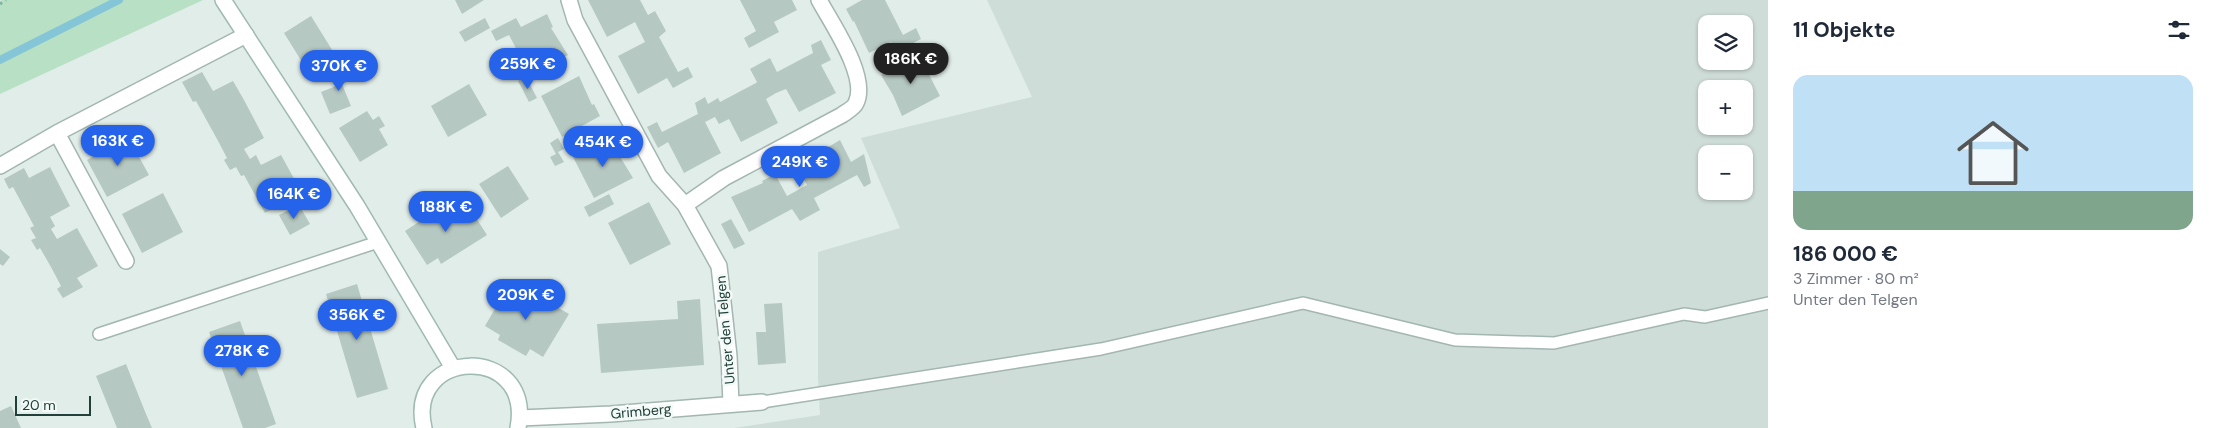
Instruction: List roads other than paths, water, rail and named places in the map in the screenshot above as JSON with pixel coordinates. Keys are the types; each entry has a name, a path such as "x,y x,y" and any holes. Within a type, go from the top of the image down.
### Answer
{"street":[{"path":"223,0 378,242 453,368"},
{"name":"Unter den Telgen","path":"569,0 575,20 659,176 685,205 719,266 729,356 731,404"},
{"path":"685,205 724,178 842,115 856,104 860,88 856,70 819,0"},
{"path":"0,166 57,133 246,35"},
{"path":"57,133 126,262"},
{"path":"422,428 421,412 424,398 430,385 440,375 453,368 467,364 482,366 496,371 507,380 515,392 520,406 519,423"},
{"name":"Grimberg","path":"519,423 762,402"}],"lane":[{"path":"99,334 378,242"},
{"path":"762,402 1101,349 1303,303 1455,340 1554,343 1684,314 1705,317 1768,303"}],"waterway":[{"path":"0,60 119,0"}]}
